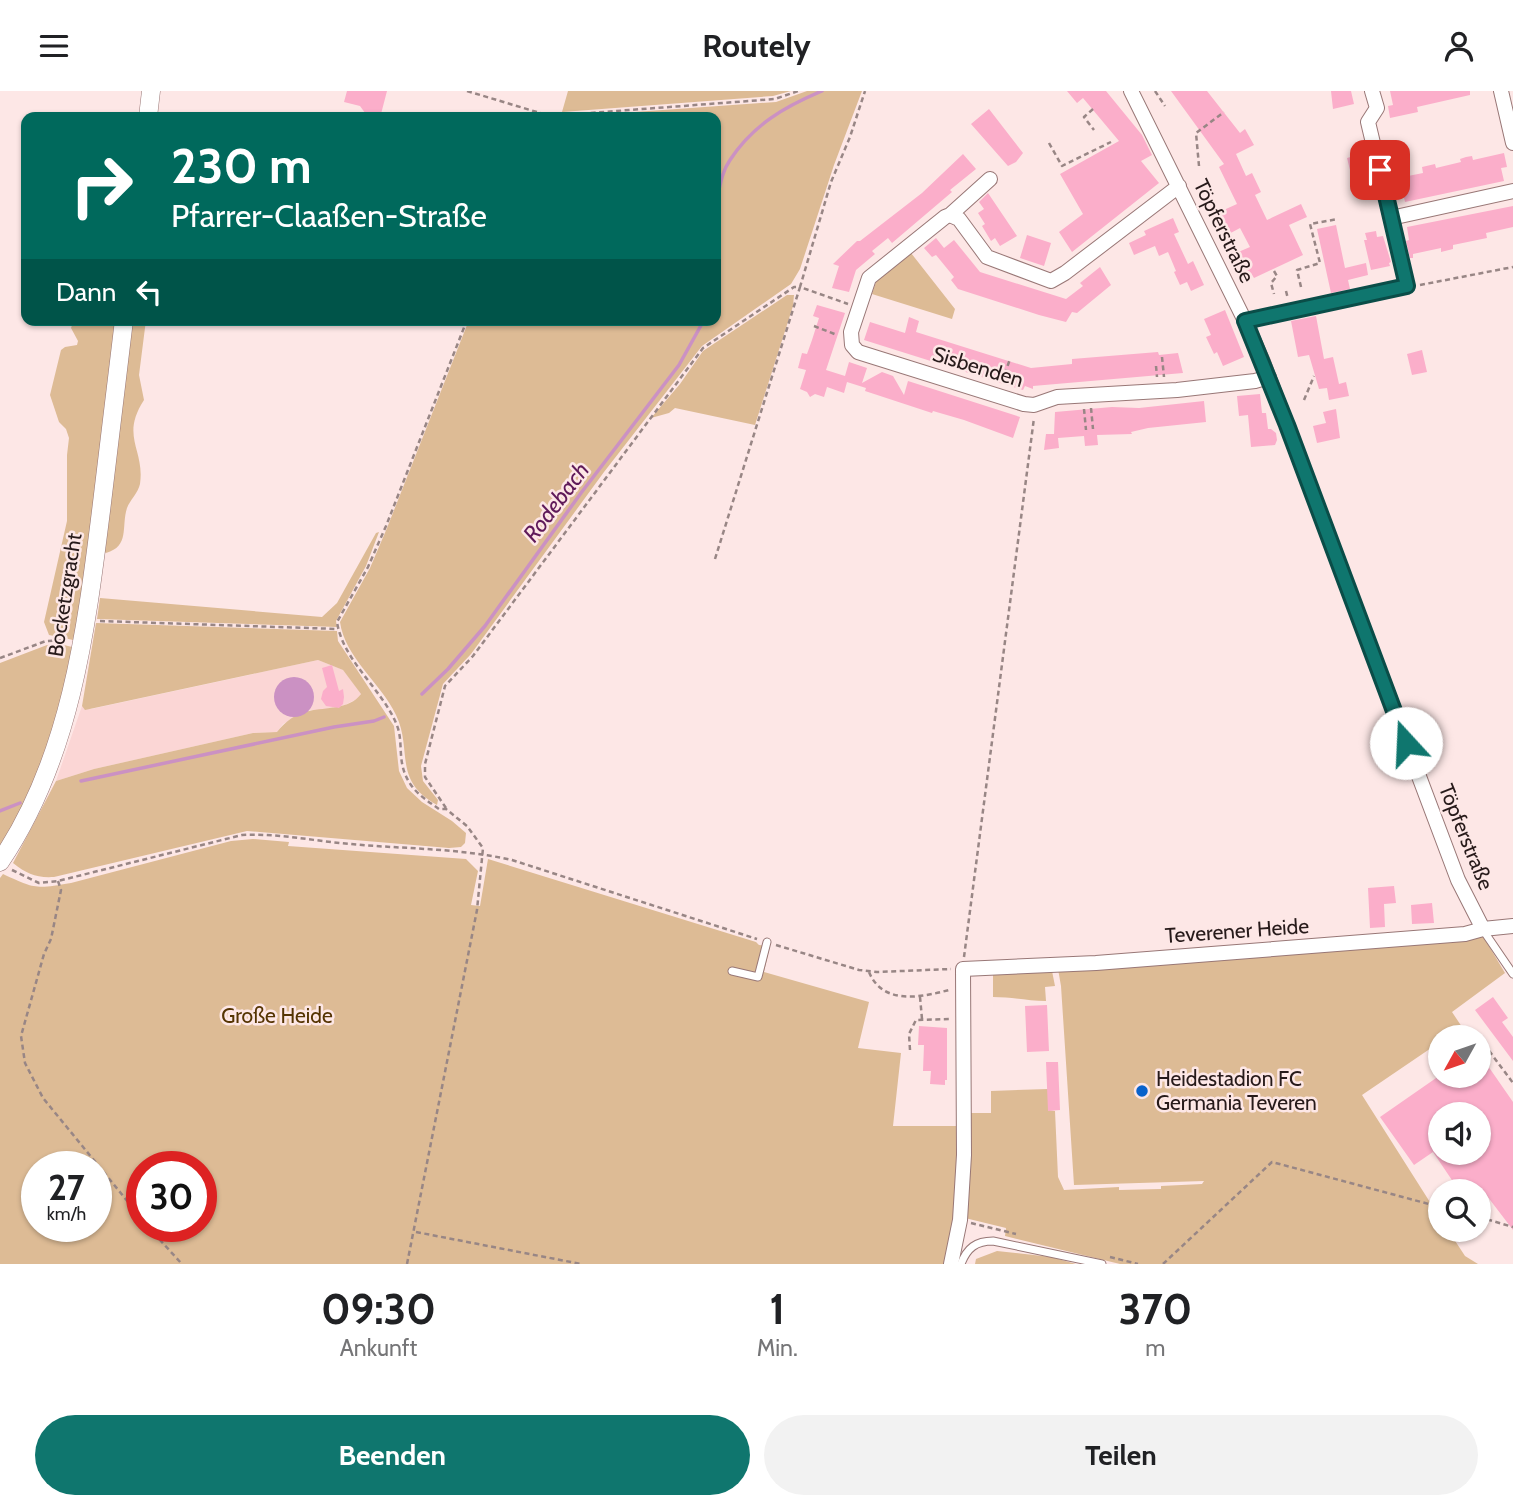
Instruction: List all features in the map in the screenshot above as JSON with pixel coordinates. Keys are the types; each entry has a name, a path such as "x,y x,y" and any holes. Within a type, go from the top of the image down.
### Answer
{"street":[{"path":"149,112 151,91"},
{"name":"Töpferstraße","path":"1131,91 1245,321 1269,377 1458,880 1483,929"},
{"path":"1245,321 1407,286 1368,122 1377,108 1372,91"},
{"path":"1501,91 1513,143"},
{"path":"850,339 869,278 933,225 950,215 990,179"},
{"path":"950,215 959,219 987,257 1051,281 1179,186"},
{"path":"1391,218 1513,191"},
{"name":"Bocketzgracht","path":"0,862 46,775 63,725 83,645 123,326"},
{"name":"Sisbenden","path":"850,339 858,352 1034,405 1057,397 1165,391 1269,377"},
{"name":"Teverener Heide","path":"963,969 1096,963 1465,934 1513,926"},
{"path":"951,1264 960,1220 964,1155 963,969"}],"lane":[{"name":"Töpferstraße","path":"1483,929 1513,974"},
{"path":"732,971 758,977 767,942"},
{"path":"961,1264 969,1248 980,1241 993,1241 1102,1264"}],"path":[{"path":"467,91 533,112"},
{"path":"600,112 775,99 798,91"},
{"path":"715,559 831,182 865,91"},
{"path":"1155,91 1165,106"},
{"path":"1093,109 1084,117 1094,130"},
{"path":"1199,166 1196,133 1224,112"},
{"path":"1049,143 1062,166 1111,142"},
{"path":"1301,287 1297,270 1320,263 1310,224 1338,219"},
{"path":"1407,286 1513,267"},
{"path":"1274,271 1277,276 1271,283 1274,294"},
{"path":"407,1264 477,910 484,854 484,848 467,826 446,809 425,777 425,764 445,686 473,656 703,348 794,287 858,308"},
{"path":"446,809 439,809 412,787 403,772 398,727 392,713 345,646 337,622 368,567 386,526 465,326"},
{"path":"814,327 850,339"},
{"path":"1162,357 1165,391"},
{"path":"997,396 1010,359"},
{"path":"1304,400 1314,376"},
{"path":"1086,395 1093,429"},
{"path":"1086,395 1086,430"},
{"path":"0,862 38,883 58,881 242,835 257,834 484,854 583,882 839,966 869,971 963,969 1034,405"},
{"path":"86,621 338,629"},
{"path":"0,658 54,639 83,645"},
{"path":"58,881 61,890 54,928 21,1037 25,1063 43,1098 126,1199"},
{"path":"869,971 873,980 885,990 908,998 963,986"},
{"path":"920,997 922,1019"},
{"path":"910,1050 909,1034 916,1020 963,1022"},
{"path":"1491,1053 1513,1083"},
{"path":"1163,1264 1272,1162 1428,1204"},
{"path":"1491,1221 1513,1227"},
{"path":"414,1231 581,1264"},
{"path":"162,1242 182,1264"}],"shaded area":[{"path":"318,660 343,670 361,693 359,698 345,705 310,710 283,724 277,732 253,733 94,769 56,781 82,706 91,709"},
{"path":"294,677 302,678 308,683 313,689 313,705 308,711 302,716 294,717 286,716 280,711 275,705 274,697 275,689 280,683 286,678"}],"green space":[{"path":"568,91 791,91 773,96 562,112"},
{"path":"807,91 862,91 834,165 800,269 791,284 702,346 604,472 471,654 443,684 421,766 423,781 438,800 437,805 414,785 406,764 401,728 396,715 356,659 343,635 340,622 370,568 467,326 721,326 721,112 635,112 776,102"},
{"path":"911,253 955,309 952,319 872,294 877,279"},
{"path":"787,295 794,295 793,306 755,425 675,408 669,413 651,418 703,351"},
{"path":"116,326 78,641 49,635 44,622 67,521 69,438 66,429 59,422 50,395 61,350 77,345 78,341 71,328"},
{"path":"130,326 145,326 139,375 144,400 134,424 141,472 140,484 127,508 122,541 114,550 106,553 102,550"},
{"path":"379,532 366,566 336,621 337,627 97,619 100,598 322,617 337,603"},
{"path":"96,623 337,631 338,641 394,726 399,771 407,788 466,833 465,843 461,847 449,848 247,831 54,877 32,875 23,870 13,863 56,781 94,769 253,733 277,732 287,721 300,714 344,705 361,694 343,670 318,660 85,710 82,706"},
{"path":"60,644 76,648 49,746 23,809 0,849 0,663 47,645"},
{"name":"Große Heide","path":"253,839 289,842 288,846 466,859 478,871 471,905 480,906 488,859 759,945 770,946 764,972 869,1002 858,1048 901,1053 893,1126 961,1126 956,1219 948,1264 0,1264 0,878 3,874 22,883 43,887 71,883 231,841"},
{"path":"1483,936 1505,973 1452,1012 1461,1025 1428,1025 1428,1050 1362,1095 1428,1199 1428,1242 1456,1242 1465,1256 1478,1264 1120,1264 1005,1236 1006,1228 965,1218 970,1113 991,1113 991,1091 1048,1089 1048,1110 1055,1111 1058,1177 1064,1190 1119,1187 1119,1190 1161,1189 1161,1186 1202,1184 1204,1181 1074,1185 1058,969"},
{"path":"1052,971 1055,986 1045,987 1046,1001 993,997 993,973"},
{"path":"997,1251 1051,1257 1076,1264 975,1264 976,1259"}],"building":[{"path":"347,91 387,91 382,112 364,112 360,106 344,102"},
{"path":"1067,91 1106,91 1142,135 1152,155 1141,161 1159,183 1072,252 1059,232 1083,214 1060,174 1119,141 1083,98 1077,103"},
{"path":"1171,91 1207,91 1240,133 1245,129 1254,145 1236,154 1246,176 1252,173 1261,192 1255,195 1267,220 1301,204 1307,217 1289,225 1303,255 1254,278 1251,273 1246,275 1236,253 1250,247 1240,228 1227,235 1217,213 1237,204 1219,167 1224,164"},
{"path":"1331,91 1351,91 1354,104 1333,109"},
{"path":"1390,91 1470,91 1470,95 1417,107 1418,112 1390,118 1388,106 1393,105"},
{"path":"989,109 1023,153 1016,162 1008,166 971,124"},
{"path":"1365,153 1369,170 1351,174 1347,158"},
{"path":"1504,153 1507,167 1501,168 1504,181 1405,202 1402,189 1396,191 1393,179 1423,173 1422,167 1435,164 1436,168 1461,162 1460,159 1466,157 1472,156 1473,160"},
{"path":"963,154 976,169 892,243 888,238 872,251 875,254 856,270 849,292 832,288 839,266 833,264 857,241 922,193"},
{"path":"988,193 1017,236 1000,246 995,238 991,241 978,213 984,209 979,202"},
{"path":"1513,206 1513,227 1486,233 1487,238 1453,245 1453,249 1441,252 1441,248 1413,254 1413,258 1410,258 1406,241 1409,240 1407,227"},
{"path":"1173,218 1179,232 1174,234 1188,264 1193,261 1204,285 1191,291 1187,282 1180,285 1168,252 1159,256 1155,246 1134,255 1129,243 1146,235 1144,231"},
{"path":"1336,225 1345,268 1366,263 1368,275 1348,280 1350,289 1331,293 1317,229"},
{"path":"1376,231 1377,237 1383,236 1391,262 1390,266 1371,270 1364,240 1367,240 1365,233"},
{"path":"1027,235 1051,243 1044,266 1020,258"},
{"path":"936,238 944,248 954,240 980,272 1066,299 1083,286 1080,283 1100,267 1111,285 1077,313 1072,312 1066,322 1039,315 958,289 951,280 954,277 936,255 932,257 924,248"},
{"path":"817,305 845,313 826,370 845,376 849,362 867,368 862,383 882,372 893,376 904,395 908,381 1020,417 1013,438 964,420 933,411 932,413 865,391 866,388 847,382 844,393 827,387 824,397 815,394 810,397 800,389 806,370 798,368 802,353 807,354 819,318 813,316"},
{"path":"1225,310 1244,357 1223,366 1206,337 1211,335 1204,319"},
{"path":"1316,316 1324,359 1333,357 1339,384 1346,382 1349,396 1329,400 1327,388 1319,389 1309,355 1298,357 1291,321"},
{"path":"909,317 919,321 916,332 1031,368 1072,364 1072,359 1158,352 1159,355 1178,353 1183,373 1033,386 1033,389 1025,386 1023,390 864,340 870,322 905,333"},
{"path":"1422,350 1427,372 1412,375 1407,354"},
{"path":"1260,394 1262,413 1266,413 1268,429 1276,433 1277,440 1275,445 1251,447 1248,415 1239,416 1237,396"},
{"path":"1204,401 1206,422 1148,428 1131,432 1132,434 1097,435 1098,445 1085,446 1084,436 1058,438 1059,448 1044,450 1046,434 1054,434 1055,412 1112,407 1139,408"},
{"path":"1336,409 1340,438 1317,443 1313,426 1326,423 1323,412"},
{"path":"332,665 339,691 343,689 343,704 339,708 326,706 321,699 327,687 322,668"},
{"path":"1394,886 1396,903 1384,904 1385,927 1370,928 1368,888"},
{"path":"1432,903 1434,923 1412,924 1411,905"},
{"path":"1493,997 1508,1018 1502,1022 1513,1037 1513,1061 1491,1031 1491,1025 1486,1025 1475,1010"},
{"path":"1047,1005 1049,1051 1027,1052 1025,1006"},
{"path":"919,1026 947,1028 945,1085 930,1084 931,1071 923,1071 924,1045 918,1045"},
{"path":"1046,1062 1058,1062 1060,1110 1048,1111"},
{"path":"1491,1070 1513,1102 1513,1230 1491,1201 1491,1179 1451,1179 1442,1165 1491,1165 1491,1102 1428,1102 1428,1155 1414,1165 1380,1117 1428,1084 1428,1089 1491,1089"}],"waterway":[{"name":"Rodebach","path":"721,183 727,165 759,127 782,111 822,91"},
{"name":"Rodebach","path":"422,694 485,626 581,493 679,365 701,326"},
{"name":"Rodebach","path":"81,781 384,717"},
{"name":"Rodebach","path":"0,811 20,803"}],"place":[{"name":"Heidestadion FC Germania Teveren","path":"1142,1091"}],"route":[{"path":"1380,170 1407,286 1245,321 1263,362 1406,743"}]}
